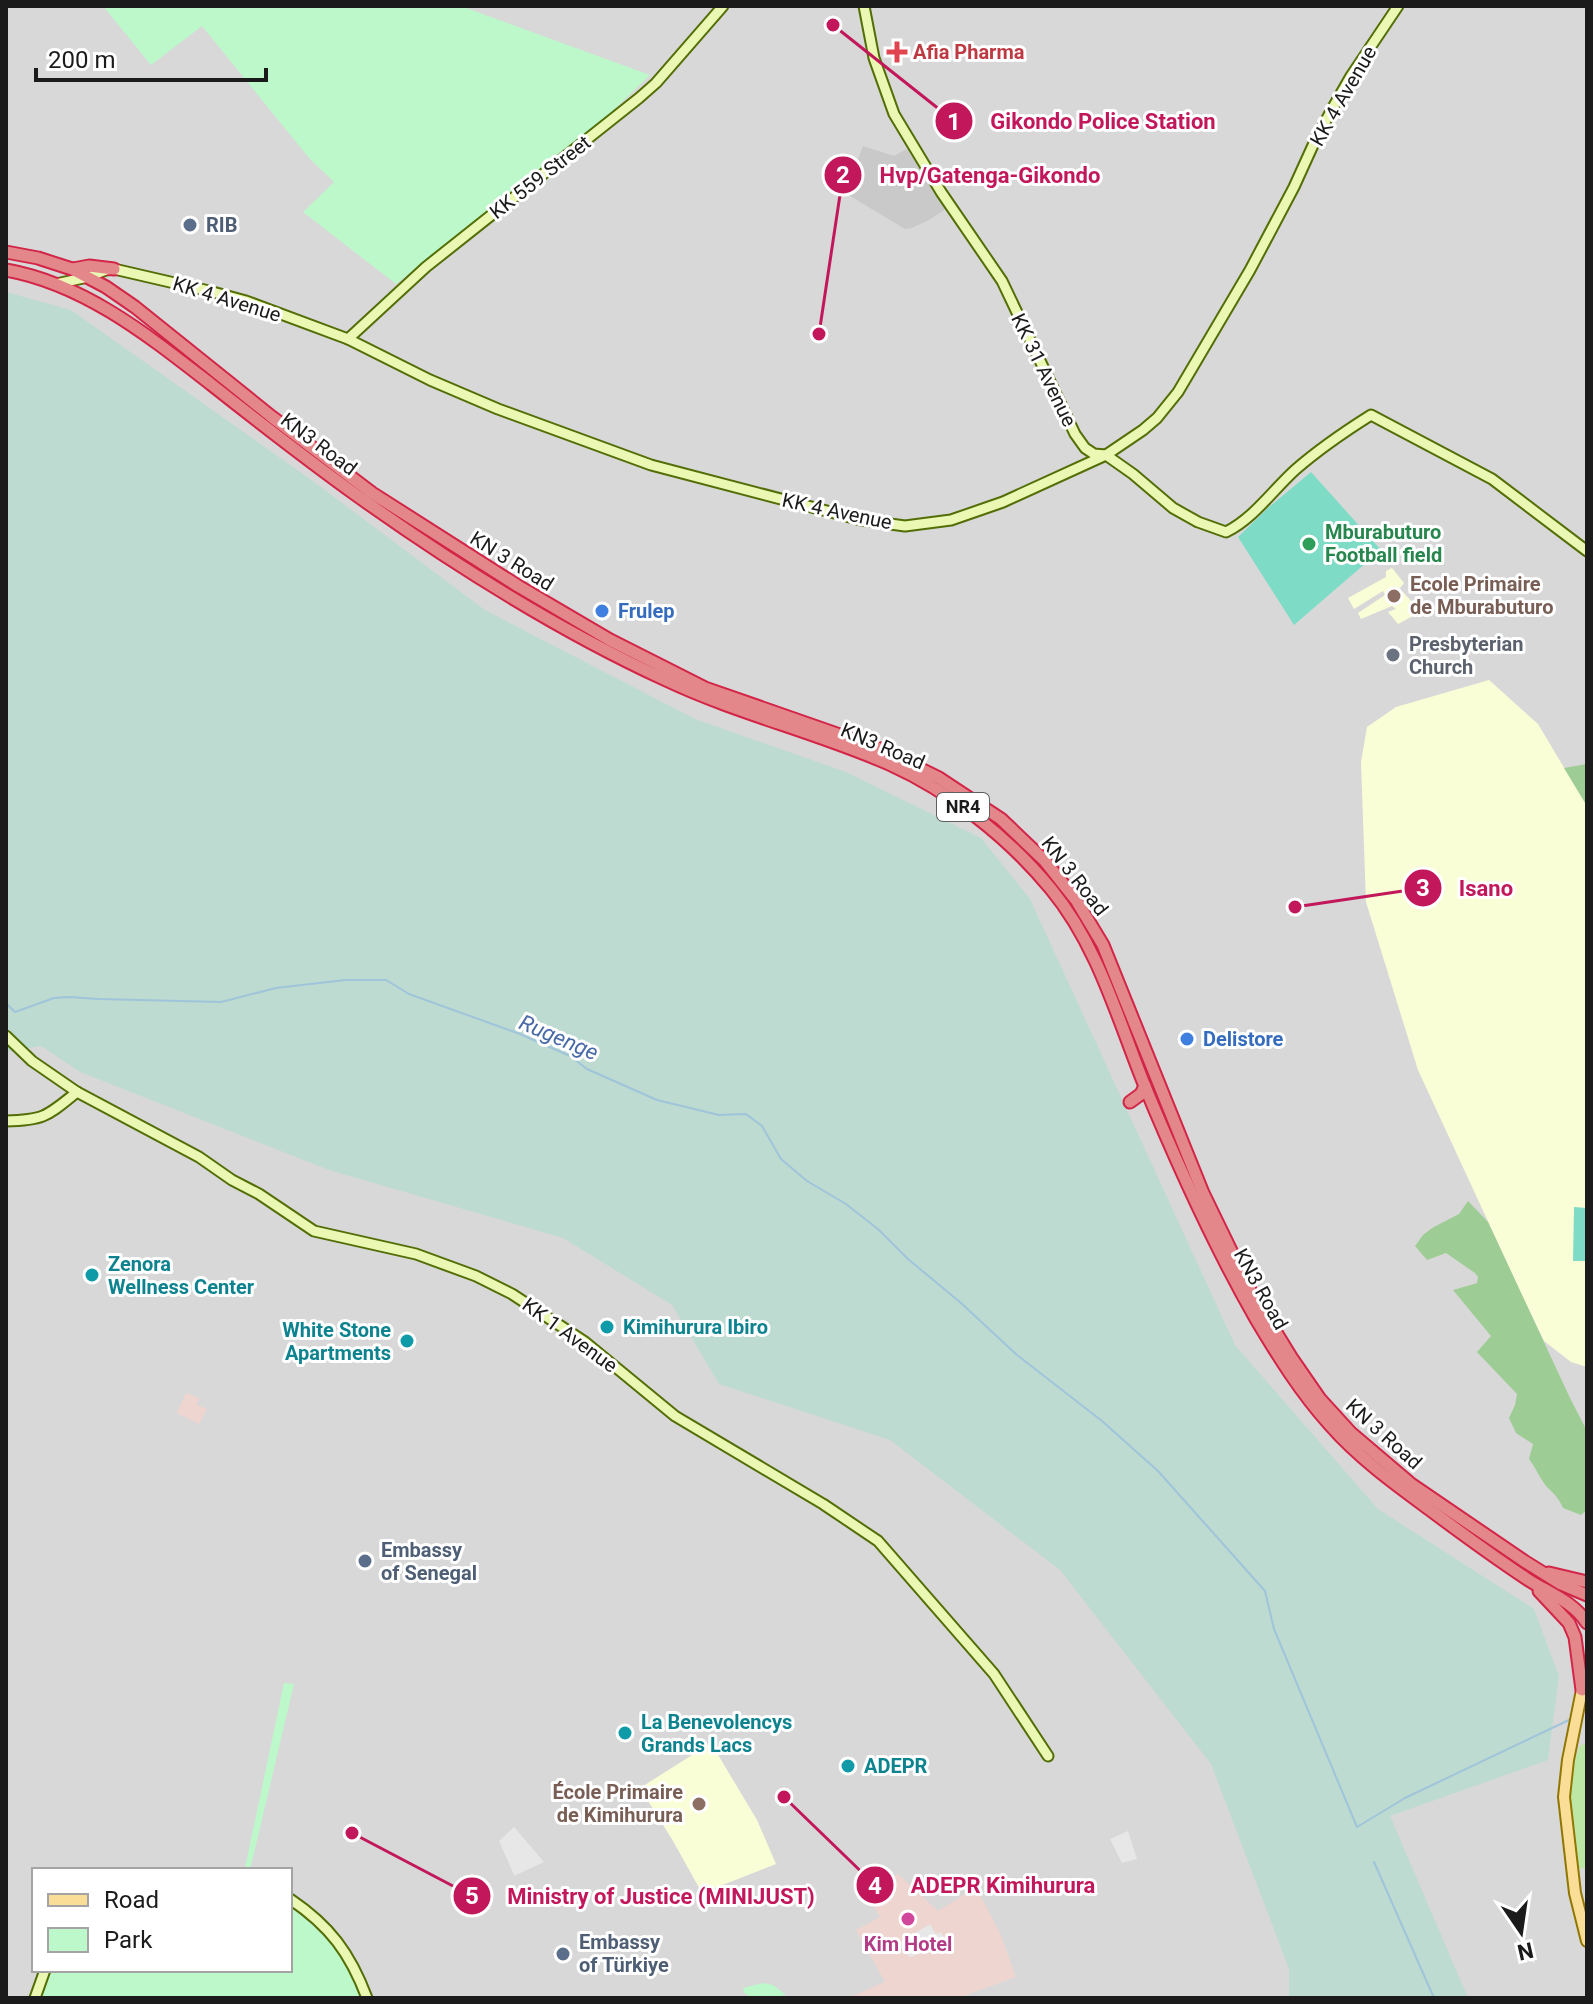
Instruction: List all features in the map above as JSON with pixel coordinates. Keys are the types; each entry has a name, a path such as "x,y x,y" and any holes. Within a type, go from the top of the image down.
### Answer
{"highway":[{"name":"KN 3 Road","path":"6,252 72,269 106,287 372,493 608,645 705,688 880,749 939,778 1001,819 1045,861 1076,900 1103,945 1203,1193 1251,1292 1320,1399 1351,1433 1411,1484 1537,1569 1571,1590 1587,1595"},
{"path":"72,269 89,266 110,269 104,280 106,287"},
{"name":"KN3 Road","path":"6,270 56,284 84,296 126,321 356,495 513,600 608,645 689,691 892,765 972,813 1020,854 1069,913 1086,942 1110,993 1145,1086 1213,1238 1293,1379 1328,1424 1364,1458 1528,1579 1573,1607 1587,1623"},
{"path":"1130,1102 1141,1094 1145,1086"},
{"path":"1537,1569 1587,1582"},
{"path":"1528,1579 1569,1623 1585,1684"}],"main road":[{"name":"KK 559 Street","path":"348,339 426,267 656,83 723,6"},
{"name":"KK 31 Avenue","path":"864,6 874,58 894,114 941,192 1002,281 1075,434 1085,448 1094,454 1106,455 1173,508 1198,522 1226,532 1240,525 1324,446 1371,415 1492,479 1587,551"},
{"name":"KK 4 Avenue","path":"110,269 234,298 348,339 430,380 498,409 651,465 861,520 905,526 951,520 1003,502 1106,455 1157,418 1178,392 1250,270 1331,111 1398,6"},
{"path":"56,284 110,269"},
{"name":"KK 1 Avenue","path":"6,1036 32,1061 77,1092 199,1157 314,1231 416,1254 476,1276 512,1294 585,1342 675,1416 866,1532 878,1541 994,1674 1048,1756"},
{"path":"6,1121 38,1119 49,1115 77,1092"},
{"path":"1585,1684 1568,1760 1564,1797 1575,1893 1587,1941"},
{"path":"292,1900 312,1914 336,1938 354,1966 367,1998"},
{"path":"35,1998 44,1972"}],"shaded area":[{"path":"6,6 1587,6 1587,1998 6,1998"},
{"path":"863,146 894,156 907,149 946,209 929,220 905,229 845,193"},
{"path":"6,292 71,310 317,484 485,610 695,719 846,772 981,838 1030,899 1235,1345 1378,1509 1534,1609 1559,1676 1548,1760 1390,1816 1468,1998 1289,1998 1289,1969 1211,1764 1060,1570 890,1440 719,1384 672,1305 563,1238 329,1170 80,1072 41,1046 6,1052"},
{"name":"Mburabuturo Football field","path":"1311,472 1381,550 1294,625 1238,537"},
{"name":"Ecole Primaire de Mburabuturo","path":"1392,568 1404,583 1397,592 1403,592 1413,603 1424,602 1428,608 1398,624 1388,612 1396,609 1392,606 1361,619 1358,613 1385,595 1383,591 1354,609 1348,598 1386,577 1386,571"},
{"path":"1489,680 1538,724 1587,806 1587,1367 1571,1362 1544,1341 1523,1297 1418,1070 1366,902 1361,762 1367,727 1396,707"},
{"path":"1574,1207 1587,1208 1587,1261 1573,1261"},
{"path":"186,1393 199,1398 197,1405 207,1409 199,1424 177,1413"},
{"name":"École Primaire de Kimihurura","path":"711,1743 757,1820 776,1864 702,1893 640,1788"},
{"path":"514,1827 544,1862 516,1875 499,1841"},
{"path":"1128,1831 1137,1859 1122,1863 1110,1839"},
{"path":"898,1874 938,1911 976,1887 1000,1933 1016,1977 958,1998 847,1998 885,1982 856,1930 880,1917 865,1889"},
{"path":"930,1924 936,1934 941,1932 948,1944 910,1957 897,1944"}],"green space":[{"path":"103,6 461,6 650,75 599,124 396,284 303,212 334,182 309,158 202,26 151,65"},
{"path":"1587,764 1587,806 1564,768"},
{"path":"1468,1201 1488,1222 1587,1431 1587,1510 1581,1515 1563,1508 1542,1481 1529,1459 1533,1444 1516,1433 1509,1418 1517,1394 1477,1352 1491,1336 1453,1290 1477,1283 1478,1277 1446,1253 1427,1260 1415,1246 1432,1228 1459,1214"},
{"path":"284,1683 294,1684 250,1868 245,1868"},
{"path":"1587,1742 1587,1868 1575,1869 1571,1769 1580,1746"},
{"path":"292,1909 334,1946 350,1970 360,1998 41,1998 51,1972 292,1972"},
{"path":"763,1983 773,1985 786,1995 759,1998 744,1993 743,1988"}],"waterway":[{"name":"Rugenge","path":"6,1003 15,1012 54,998 69,997 221,1002 276,988 345,980 386,980 409,994 520,1034 570,1056 587,1069 657,1100 719,1115 746,1114 762,1126 781,1159 807,1181 846,1204 879,1230 1017,1355 1102,1421 1158,1471 1265,1591 1274,1629 1357,1827 1405,1798 1571,1719"},
{"path":"1374,1862 1434,1998"}],"place":[{"name":"Gikondo Police Station","path":"833,25"},
{"name":"Afia Pharma","path":"897,52"},
{"name":"RIB","path":"190,225"},
{"name":"Hvp/Gatenga-Gikondo","path":"819,334"},
{"name":"Mburabuturo Football field","path":"1309,544"},
{"name":"Ecole Primaire de Mburabuturo","path":"1394,596"},
{"name":"Frulep","path":"602,611"},
{"name":"Presbyterian Church","path":"1393,655"},
{"name":"Isano","path":"1295,907"},
{"name":"Delistore","path":"1187,1039"},
{"name":"Zenora Wellness Center","path":"92,1275"},
{"name":"Kimihurura Ibiro","path":"607,1327"},
{"name":"White Stone Apartments","path":"407,1341"},
{"name":"Embassy of Senegal","path":"365,1561"},
{"name":"La Benevolencys Grands Lacs","path":"625,1733"},
{"name":"ADEPR","path":"848,1766"},
{"name":"ADEPR Kimihurura","path":"784,1797"},
{"name":"École Primaire de Kimihurura","path":"699,1804"},
{"name":"Ministry of Justice (MINIJUST)","path":"352,1833"},
{"name":"Kim Hotel","path":"908,1919"},
{"name":"Embassy of Türkiye","path":"563,1954"}]}
